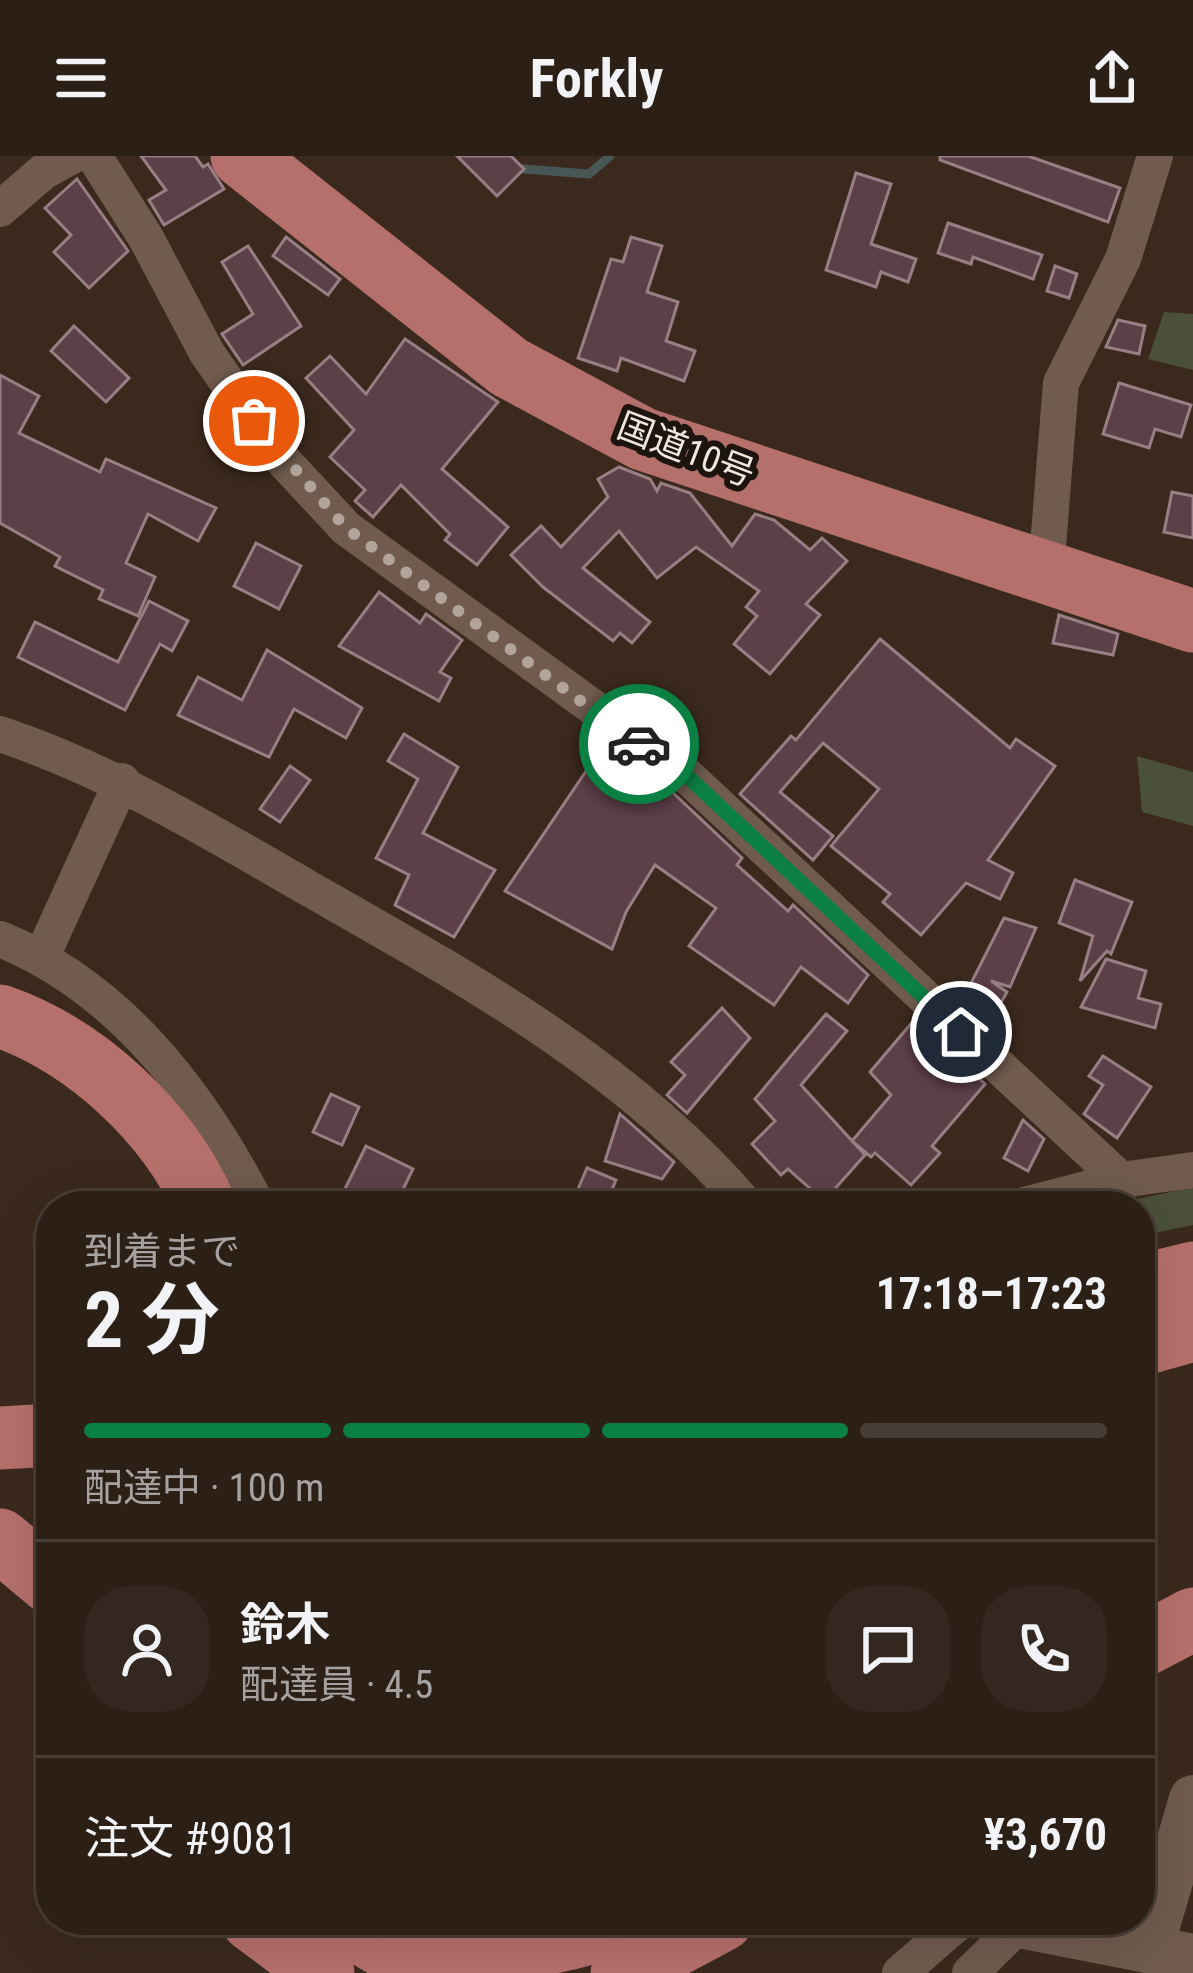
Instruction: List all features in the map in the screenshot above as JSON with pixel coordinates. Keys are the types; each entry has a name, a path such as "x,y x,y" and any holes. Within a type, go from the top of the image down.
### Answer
{"highway":[{"name":"国道10号","path":"242,156 508,367 643,439 1193,621"},
{"path":"0,1016 50,1037 131,1101 170,1148 196,1191"},
{"path":"0,1058 71,1094 96,1116 154,1191"},
{"path":"1155,1282 1193,1273"},
{"path":"1155,1312 1193,1303"},
{"path":"1155,1341 1193,1330"},
{"path":"0,1417 36,1416"},
{"path":"0,1438 36,1436"},
{"path":"0,1465 36,1463"},
{"path":"0,1540 36,1570"},
{"path":"1155,1639 1193,1619"},
{"path":"1155,1676 1193,1656"},
{"path":"272,1935 323,1973"},
{"path":"364,1935 410,1961 463,1973"},
{"path":"438,1935 532,1947 573,1935"},
{"path":"622,1973 694,1935"}],"street":[{"path":"0,209 43,172 72,156"},
{"path":"94,156 146,238 207,352 278,455 346,528 685,774 1121,1180"},
{"path":"1046,571 1061,382 1124,259 1155,156"},
{"path":"0,734 122,781 440,963 650,1105 733,1191"},
{"path":"42,956 122,781"},
{"path":"0,939 42,956 101,999 195,1096 250,1191"},
{"path":"1079,1191 1193,1169"},
{"path":"1066,1935 1171,1953 1193,1799"},
{"path":"900,1973 944,1935"},
{"path":"970,1973 1001,1935"}],"green space":[{"path":"1164,312 1193,314 1193,370 1148,359"},
{"path":"1137,756 1193,772 1193,826 1142,812"},
{"path":"1193,1187 1193,1225 1155,1233 1155,1195"}],"building":[{"path":"141,156 195,156 203,167 208,164 224,189 164,225 149,200 166,190"},
{"path":"457,156 511,156 524,169 497,196"},
{"path":"940,156 1028,156 1120,188 1108,222 940,160"},
{"path":"856,173 891,184 871,244 916,259 908,282 881,272 876,287 826,270"},
{"path":"77,179 128,251 89,288 54,252 71,235 45,208"},
{"path":"948,223 1042,255 1033,279 973,257 971,264 938,253"},
{"path":"286,237 340,279 328,295 273,256"},
{"path":"631,237 662,246 647,292 678,302 666,341 695,351 684,381 621,358 617,371 578,358 611,259 623,262"},
{"path":"248,246 301,326 243,365 222,334 253,314 222,262"},
{"path":"1055,266 1077,274 1069,298 1047,291"},
{"path":"1118,320 1145,326 1139,354 1106,347"},
{"path":"74,326 129,378 106,402 51,351"},
{"path":"405,339 498,402 442,469 508,527 477,565 445,540 450,534 401,485 373,517 355,501 365,490 330,457 354,430 306,378 330,356 366,394"},
{"path":"0,375 39,396 19,433 100,472 106,459 216,508 198,541 148,514 126,563 155,577 138,616 99,599 103,590 55,566 60,557 0,523"},
{"path":"1119,383 1191,405 1181,437 1155,429 1149,448 1103,434"},
{"path":"619,467 650,479 657,491 661,483 690,493 732,546 755,514 774,520 810,550 822,538 847,561 806,604 820,615 770,674 734,644 757,616 746,607 759,591 696,547 657,578 619,531 583,568 650,622 632,643 620,633 613,641 543,587 511,555 541,526 561,547 608,497 598,479"},
{"path":"1172,492 1193,496 1193,538 1164,532"},
{"path":"256,543 301,566 279,609 234,586"},
{"path":"379,592 420,623 426,614 462,640 440,672 451,678 439,701 339,646"},
{"path":"149,601 188,621 172,651 160,644 125,710 18,657 35,622 118,662"},
{"path":"1059,615 1118,634 1113,655 1053,643"},
{"path":"880,639 1010,748 1016,739 1055,766 988,860 1013,873 1000,899 966,883 921,935 883,902 890,894 831,846 879,789 823,743 780,792 833,836 813,860 740,794 791,736 796,740"},
{"path":"267,650 362,708 346,738 294,709 269,757 178,715 198,677 242,700"},
{"path":"404,734 458,767 423,833 495,870 454,937 395,905 409,875 376,858 418,779 388,761"},
{"path":"605,743 671,791 742,858 737,865 788,911 793,905 868,975 848,1003 801,967 774,1005 689,946 716,908 655,865 626,912 612,949 505,891"},
{"path":"290,766 310,780 280,822 260,809"},
{"path":"1075,880 1132,902 1111,954 1107,951 1080,981 1093,936 1059,923"},
{"path":"1004,918 1036,928 1010,987 991,981 1007,992 988,1026 962,1001"},
{"path":"1106,959 1146,971 1138,998 1161,1004 1155,1028 1081,1007"},
{"path":"722,1008 750,1038 687,1113 667,1095 685,1075 671,1062"},
{"path":"826,1014 847,1031 801,1085 865,1155 833,1191 813,1191 788,1169 781,1175 752,1144 775,1121 755,1099"},
{"path":"915,1019 985,1084 932,1146 940,1153 911,1185 875,1153 871,1157 852,1141 891,1095 870,1072"},
{"path":"1103,1056 1151,1087 1117,1138 1084,1114 1103,1085 1089,1076"},
{"path":"331,1094 359,1107 342,1145 313,1132"},
{"path":"620,1114 674,1162 662,1179 605,1161"},
{"path":"1023,1120 1044,1139 1028,1171 1004,1158"},
{"path":"366,1146 413,1169 402,1191 344,1191"},
{"path":"587,1168 616,1180 611,1191 577,1191"}],"waterway":[{"path":"524,169 589,174 610,156"}],"way so far":[{"path":"254,421 278,455 346,528 639,744"}],"route":[{"path":"639,744 685,774 961,1032"}]}
